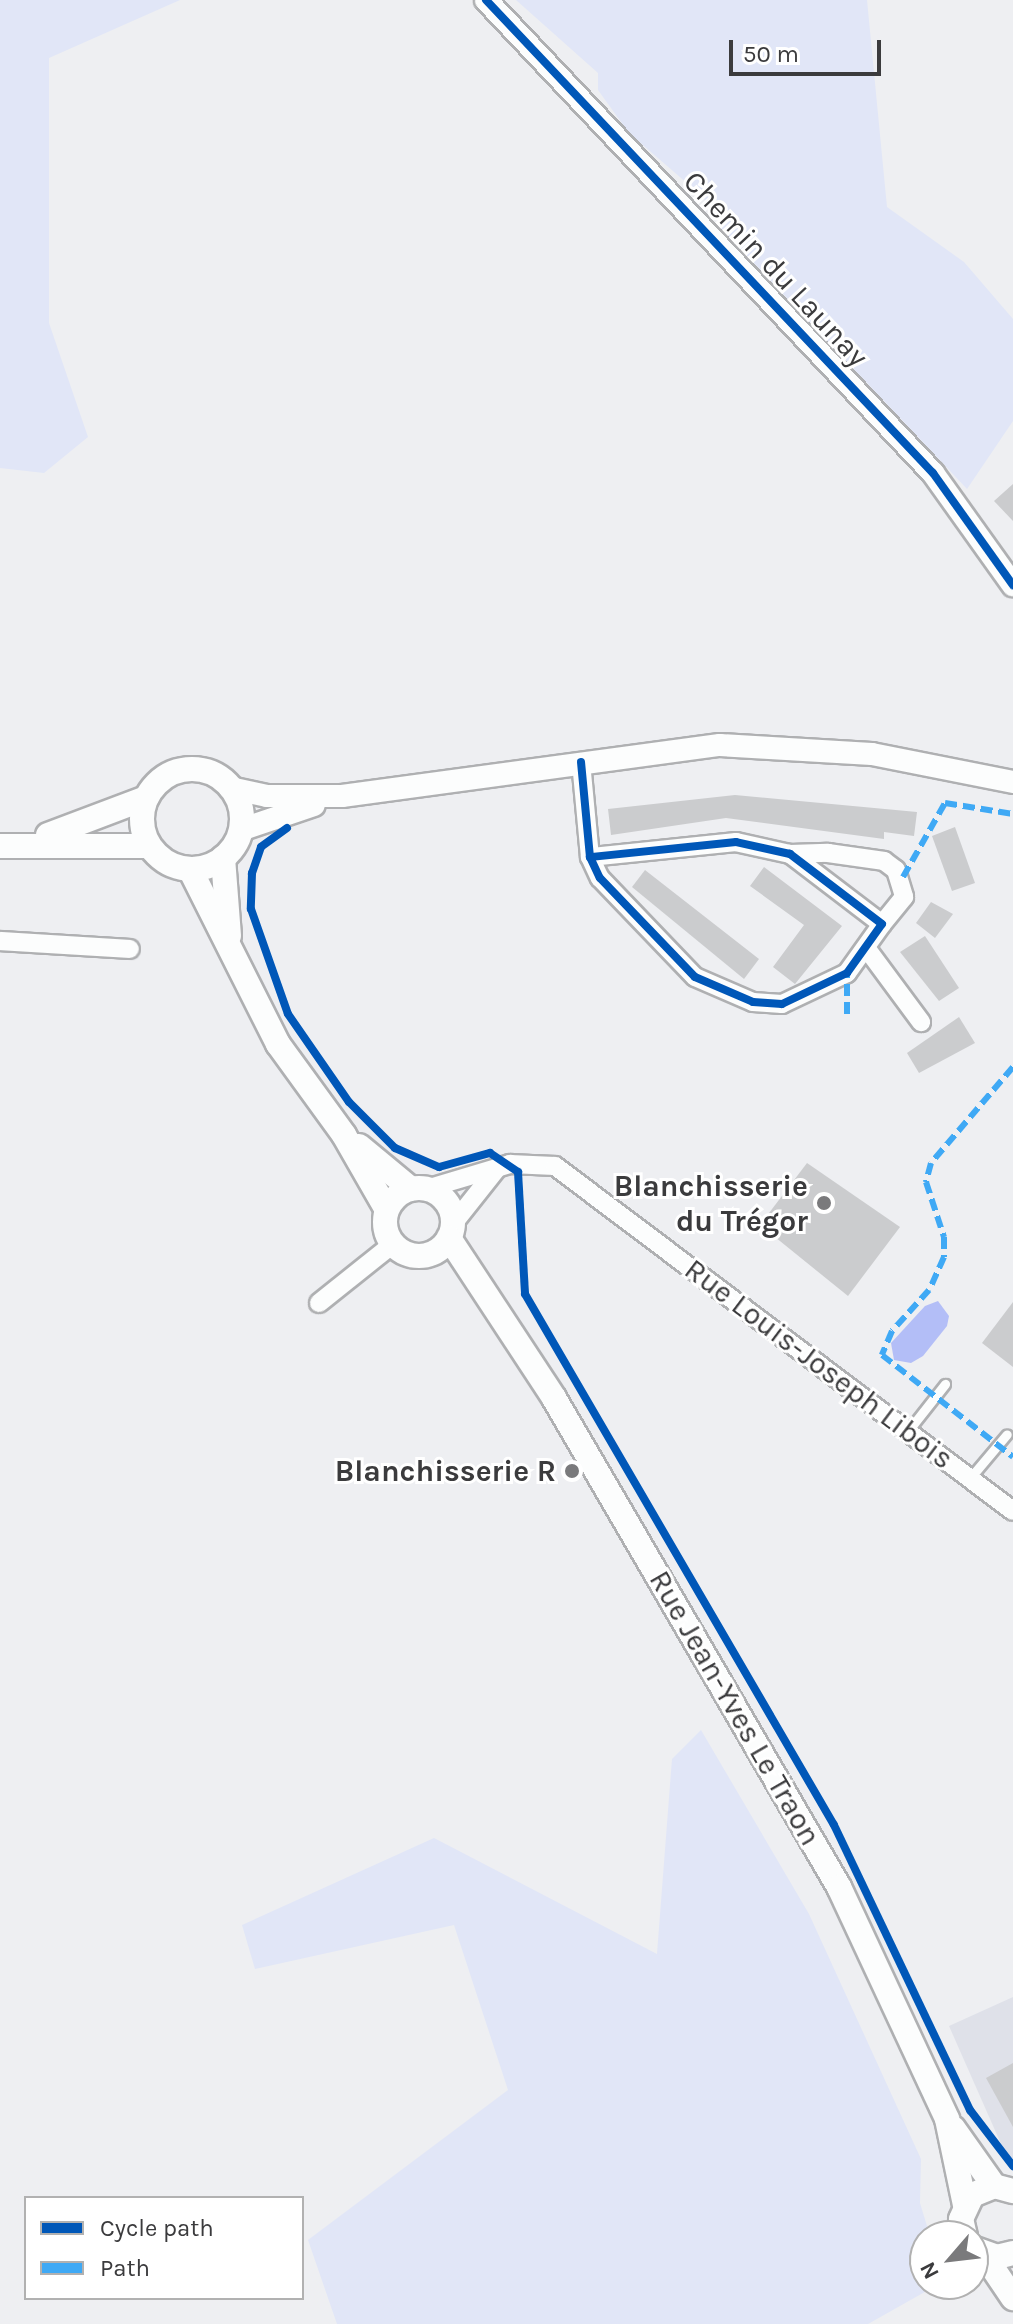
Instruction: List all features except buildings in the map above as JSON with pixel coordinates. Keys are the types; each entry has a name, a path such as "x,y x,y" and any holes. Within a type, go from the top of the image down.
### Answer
{"main road":[{"path":"27,842 146,798 167,775 183,769 214,774 230,788 239,803 240,830 223,858 231,951"},
{"path":"146,798 142,827 149,846 174,866 190,869 223,858"},
{"path":"0,846 27,842 149,846"},
{"path":"190,869 278,1044 344,1135 387,1210 393,1244 425,1256 505,1322"},
{"path":"344,1135 419,1189 443,1198 451,1231 425,1256"},
{"path":"387,1210 419,1189"},
{"name":"Rue Jean-Yves Le Traon","path":"451,1231 839,1887 947,2119 965,2205 965,2220"},
{"path":"947,2119 1003,2188 965,2205"},
{"path":"989,2252 1013,2253"},
{"path":"989,2266 1013,2298"}],"street":[{"name":"Chemin du Launay","path":"486,0 933,473 1013,585"},
{"path":"230,788 267,796 342,796 720,745 800,747 872,754 1011,782"},
{"path":"581,762 590,857 600,878 695,977 753,1002 782,1004 828,985 867,949 904,897 896,870 842,855 790,854 736,842 590,857"},
{"path":"240,830 342,796"},
{"path":"790,854 882,924"},
{"path":"0,941 130,949"},
{"path":"867,949 921,1022"},
{"name":"Rue Louis-Joseph Libois","path":"419,1189 499,1166 537,1161 555,1166 1013,1511"},
{"path":"451,1231 499,1166"},
{"path":"319,1303 393,1244"}],"lane":[{"path":"908,1431 945,1384"},
{"path":"970,1478 1007,1434"}],"shaded area":[{"path":"0,0 180,0 49,58 49,323 88,437 44,473 0,468"},
{"path":"516,0 867,0 887,207 964,262 1013,319 1013,421 967,489 721,228 703,197 629,133 598,90 598,73"},
{"path":"701,1730 809,1914 921,2159 920,2203 925,2220 909,2220 911,2300 868,2324 337,2324 308,2240 508,2090 454,1925 255,1969 242,1925 434,1838 657,1954 672,1759"},
{"path":"1013,1997 1013,2171 949,2026"}],"water":[{"path":"938,1301 949,1316 947,1326 923,1356 911,1363 894,1360 891,1343 925,1306"}],"marked path":[{"path":"903,877 945,803 1013,814"},
{"path":"847,973 847,1014"},
{"path":"1013,1067 931,1163 926,1182 944,1237 944,1257 929,1290 892,1331 882,1355 1013,1457"}],"cycle path":[{"path":"486,0 933,473 1013,585"},
{"path":"581,762 590,857 600,878 695,977 753,1002 782,1004 847,973 882,924 790,854 736,842 590,857"},
{"path":"287,828 261,847 252,873 251,909 288,1014 349,1102 395,1148 439,1167 490,1153 518,1172 525,1294 834,1825 970,2110 1013,2166"}],"place":[{"name":"Blanchisserie du Trégor","path":"824,1203"},
{"name":"Blanchisserie R","path":"572,1471"}]}
